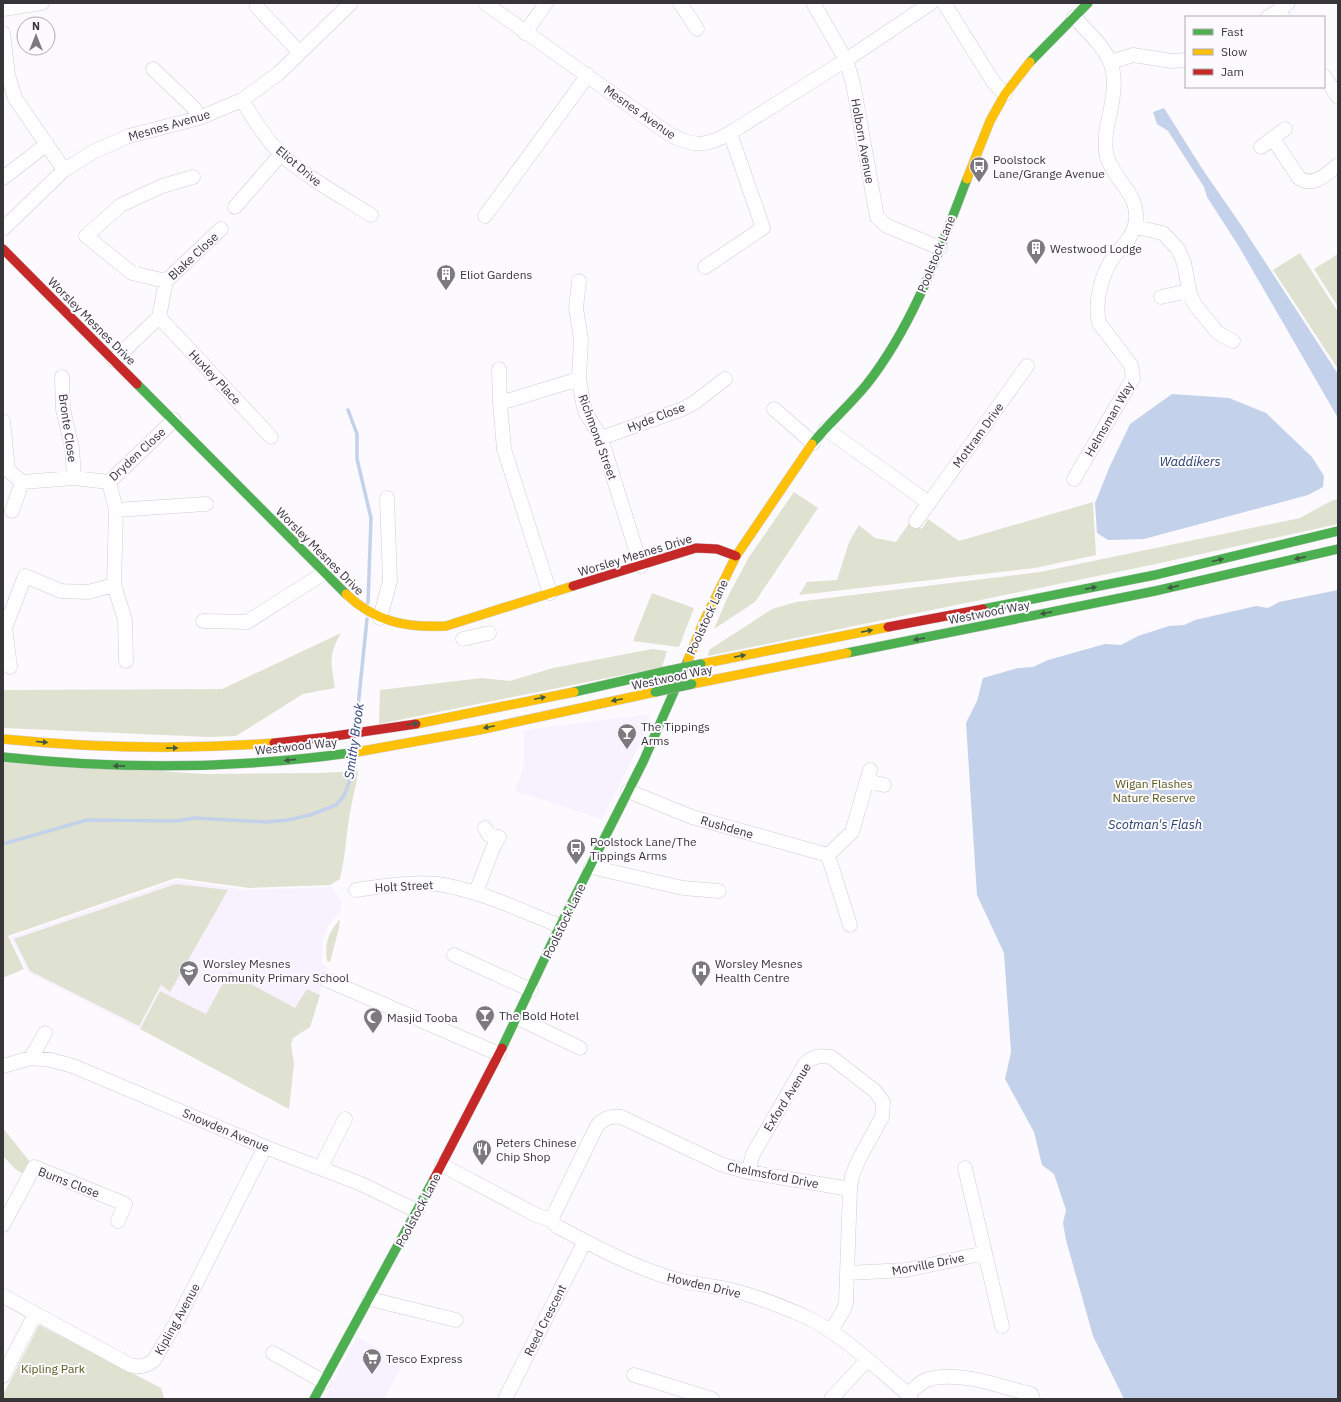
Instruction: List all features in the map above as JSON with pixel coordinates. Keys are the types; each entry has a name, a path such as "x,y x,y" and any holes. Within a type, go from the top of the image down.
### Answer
{"main road":[{"name":"Poolstock Lane","path":"314,1399 418,1211 518,1018 560,926 628,791 676,690 703,623 736,556 814,444 867,384 886,356 908,318 940,248 975,156 990,121 1005,94 1039,53 1088,3"},
{"name":"Worsley Mesnes Drive","path":"3,249 174,420 341,591 360,607 393,624 420,628 446,626 696,548 717,549 736,556"},
{"name":"Westwood Way","path":"3,739 101,747 156,748 273,744 374,731 701,664 1155,575 1338,532"},
{"name":"Westwood Way","path":"3,756 67,763 165,767 274,762 373,750 1155,591 1338,549"}],"street":[{"path":"3,9 42,3"},
{"path":"257,3 257,7 300,53"},
{"name":"Mesnes Avenue","path":"3,228 64,170 99,149 129,136 199,118 242,100 273,78 351,3"},
{"name":"Mesnes Avenue","path":"485,3 669,134 691,144 715,142 846,60 931,3"},
{"path":"526,33 546,3"},
{"path":"680,3 697,29"},
{"name":"Holborn Avenue","path":"813,3 846,60 853,83 877,217 887,226 940,248"},
{"path":"944,3 994,83 1005,94"},
{"name":"Helmsman Way","path":"1074,17 1104,48 1110,62 1115,84 1107,127 1107,157 1112,167 1131,194 1135,204 1137,216 1135,227 1130,239 1108,265 1103,277 1097,315 1099,323 1131,365 1133,378 1074,479"},
{"path":"3,33 9,99 47,144 64,170"},
{"path":"1110,62 1133,55 1172,61 1185,60"},
{"path":"153,69 194,108 199,118"},
{"path":"484,216 588,76"},
{"path":"1325,78 1338,97"},
{"name":"Eliot Drive","path":"242,100 253,118 281,154 325,188 371,215"},
{"path":"1261,147 1285,129"},
{"path":"704,267 763,228 730,133"},
{"path":"1273,139 1299,178 1303,180 1317,181 1338,165"},
{"path":"3,178 47,144"},
{"path":"235,207 281,154"},
{"path":"166,282 132,273 86,236 121,204 162,186 193,176"},
{"path":"1135,227 1163,233 1178,249 1184,264 1189,291 1196,305 1217,335 1233,341"},
{"name":"Blake Close","path":"159,317 166,282 222,229"},
{"name":"Richmond Street","path":"579,281 575,300 581,339 579,379 586,413 600,438 641,566"},
{"path":"1161,297 1189,291"},
{"path":"114,360 159,317"},
{"name":"Huxley Place","path":"159,317 272,437"},
{"name":"Mottram Drive","path":"916,521 1027,366"},
{"path":"499,369 504,449 550,593"},
{"name":"Bronte Close","path":"62,377 63,409 72,448 74,478"},
{"path":"500,403 579,379"},
{"name":"Hyde Close","path":"600,438 680,410 694,403 705,387 725,379"},
{"path":"774,409 814,444"},
{"name":"Dryden Close","path":"22,482 74,478 109,482 174,420"},
{"path":"3,421 8,470 22,482 12,511"},
{"path":"826,429 929,503"},
{"path":"109,482 116,510 114,586 125,620 126,660"},
{"path":"377,617 390,581 387,498"},
{"path":"116,510 206,504"},
{"path":"203,621 247,622 324,573"},
{"path":"10,667 4,628 26,576 61,591 88,592 114,586"},
{"path":"463,639 485,633 475,617"},
{"path":"850,925 828,855 852,832 869,776 884,785"},
{"name":"Rushdene","path":"628,791 692,817 828,855"},
{"path":"476,892 503,835 489,835 485,828"},
{"path":"591,866 683,888 719,891"},
{"name":"Holt Street","path":"356,890 383,885 437,884 476,892 560,926"},
{"path":"454,955 531,990"},
{"path":"327,980 499,1054"},
{"path":"518,1018 580,1048"},
{"path":"32,1058 44,1034"},
{"name":"Exford Avenue","path":"748,1172 753,1154 805,1064 813,1057 831,1057 875,1091 883,1102 882,1117 859,1159 852,1176 850,1189"},
{"name":"Snowden Avenue","path":"3,1066 32,1058 51,1060 73,1066 265,1147 360,1183 418,1211"},
{"name":"Chelmsford Drive","path":"551,1220 598,1126 608,1117 621,1117 723,1165 748,1172 850,1189"},
{"path":"321,1167 345,1119"},
{"name":"Kipling Avenue","path":"3,1296 130,1365 136,1367 149,1364 154,1360 178,1319 265,1147"},
{"name":"Howden Drive","path":"442,1165 536,1215 551,1220 558,1227 634,1265 670,1278 726,1289 760,1298 805,1317 831,1331 910,1396"},
{"name":"Burns Close","path":"3,1225 34,1167 125,1204 118,1221"},
{"path":"965,1168 1002,1326"},
{"path":"831,1331 843,1312 846,1303 850,1189"},
{"name":"Reed Crescent","path":"505,1399 585,1241"},
{"name":"Morville Drive","path":"848,1273 886,1273 906,1270 985,1252"},
{"path":"370,1299 456,1320"},
{"path":"3,1376 36,1314"},
{"path":"273,1353 324,1382"},
{"path":"831,1399 867,1360"},
{"path":"634,1375 712,1399"},
{"path":"910,1396 919,1384 932,1378 955,1377 1030,1394 1032,1399"}],"shaded area":[{"path":"651,714 640,744 602,819 515,791 524,766 524,730"},
{"name":"Worsley Mesnes Community Primary School","path":"177,880 244,890 332,887 341,902 341,909 329,925 323,937 322,963 328,969 323,978 320,995 310,1027 293,1038 291,1044 294,1064 289,1109 140,1029 28,972 11,937"},
{"path":"357,1337 404,1362 384,1399 324,1399"}],"green space":[{"path":"1300,253 1338,312 1338,369 1273,270"},
{"path":"1338,254 1338,307 1314,269"},
{"path":"794,492 818,508 755,602 714,629 728,596 749,557"},
{"path":"1338,499 1338,524 1151,565 708,656 709,650 772,609 796,602 1040,572 1300,518 1331,501"},
{"path":"1093,502 1096,555 1035,568 799,595 807,582 837,580 849,542 859,525 875,538 896,542 910,522 922,529 928,519 959,541"},
{"path":"652,593 694,608 679,647 633,641"},
{"path":"341,633 332,654 332,671 335,688 303,694 236,736 209,737 3,728 3,690 222,689"},
{"path":"652,649 667,651 662,667 379,724 380,690 482,678 510,681 553,668"},
{"path":"3,760 204,774 319,773 358,771 349,817 344,861 340,879 330,885 249,888 176,878 8,936 24,969 3,978"},
{"path":"176,884 228,890 170,992 161,985 139,1026 30,971 14,939"},
{"path":"340,919 330,962 327,961 326,955 328,938"},
{"path":"229,972 295,1008 307,989 320,995 310,1027 293,1038 291,1044 294,1064 289,1109 140,1029 160,991 206,1014"},
{"path":"3,1128 34,1167 29,1177 15,1169 3,1156"},
{"name":"Kipling Park","path":"39,1325 161,1388 164,1397 163,1399 3,1399 3,1395"}],"water":[{"path":"1164,108 1203,170 1241,225 1338,374 1338,418 1238,245 1207,197 1204,187 1168,131 1157,124 1153,112"},
{"name":"Waddikers","path":"1172,394 1229,398 1266,413 1312,457 1324,476 1323,487 1308,495 1144,539 1108,540 1097,533 1095,503 1110,466 1130,424"},
{"name":"Scotman's Flash","path":"1338,590 1338,1399 1124,1399 1093,1336 1066,1240 1063,1223 1066,1210 1054,1174 1042,1165 1034,1132 1005,1079 1011,1052 1004,953 977,895 966,723 977,701 983,678 1018,668 1033,667 1048,660 1105,644 1121,645 1138,636 1169,626 1184,625 1195,620 1256,606 1268,608 1279,602"}],"waterway":[{"name":"Smithy Brook","path":"348,410 357,434 357,459 371,518 368,603"},
{"name":"Smithy Brook","path":"356,726 367,619"},
{"name":"Smithy Brook","path":"3,844 87,820 177,821 194,818 266,822 288,820 310,815 336,805 344,796 352,774 353,760"}],"traffic: fast":[{"path":"1030,62 1088,3"},
{"path":"812,444 867,384 884,361 899,336 936,259 967,179"},
{"path":"137,384 346,594"},
{"path":"983,609 1155,575 1338,531"},
{"path":"847,653 1155,591 1338,549"},
{"path":"502,1048 560,926 643,762 688,660"},
{"path":"662,672 701,664"},
{"path":"574,692 662,672"},
{"path":"655,692 692,684"},
{"path":"3,757 92,764 180,766 268,762 357,752"},
{"path":"314,1399 434,1179"}],"traffic: slow":[{"path":"967,179 990,121 1005,94 1030,62"},
{"path":"688,660 703,623 736,556 812,444"},
{"path":"346,594 368,611 392,621 418,626 446,626 573,586"},
{"path":"701,664 888,627"},
{"path":"692,684 847,653"},
{"path":"416,724 574,692"},
{"path":"357,752 479,730 655,692"},
{"path":"3,739 138,747 206,747 274,743"}],"traffic: jam":[{"path":"3,249 137,384"},
{"path":"573,586 696,548 717,549 736,556"},
{"path":"888,627 983,609"},
{"path":"274,743 328,737 416,724"},
{"path":"434,1179 502,1048"}],"place":[{"name":"Poolstock Lane/Grange Avenue","path":"979,183"},
{"name":"Westwood Lodge","path":"1036,265"},
{"name":"Eliot Gardens","path":"446,291"},
{"name":"The Tippings Arms","path":"627,750"},
{"name":"Poolstock Lane/The Tippings Arms","path":"576,865"},
{"name":"Worsley Mesnes Community Primary School","path":"189,987"},
{"name":"Worsley Mesnes Health Centre","path":"701,987"},
{"name":"The Bold Hotel","path":"485,1032"},
{"name":"Masjid Tooba","path":"373,1034"},
{"name":"Peters Chinese Chip Shop","path":"482,1166"},
{"name":"Tesco Express","path":"372,1375"}],"park label":[{"name":"Wigan Flashes Nature Reserve","path":"1154,790"}]}
